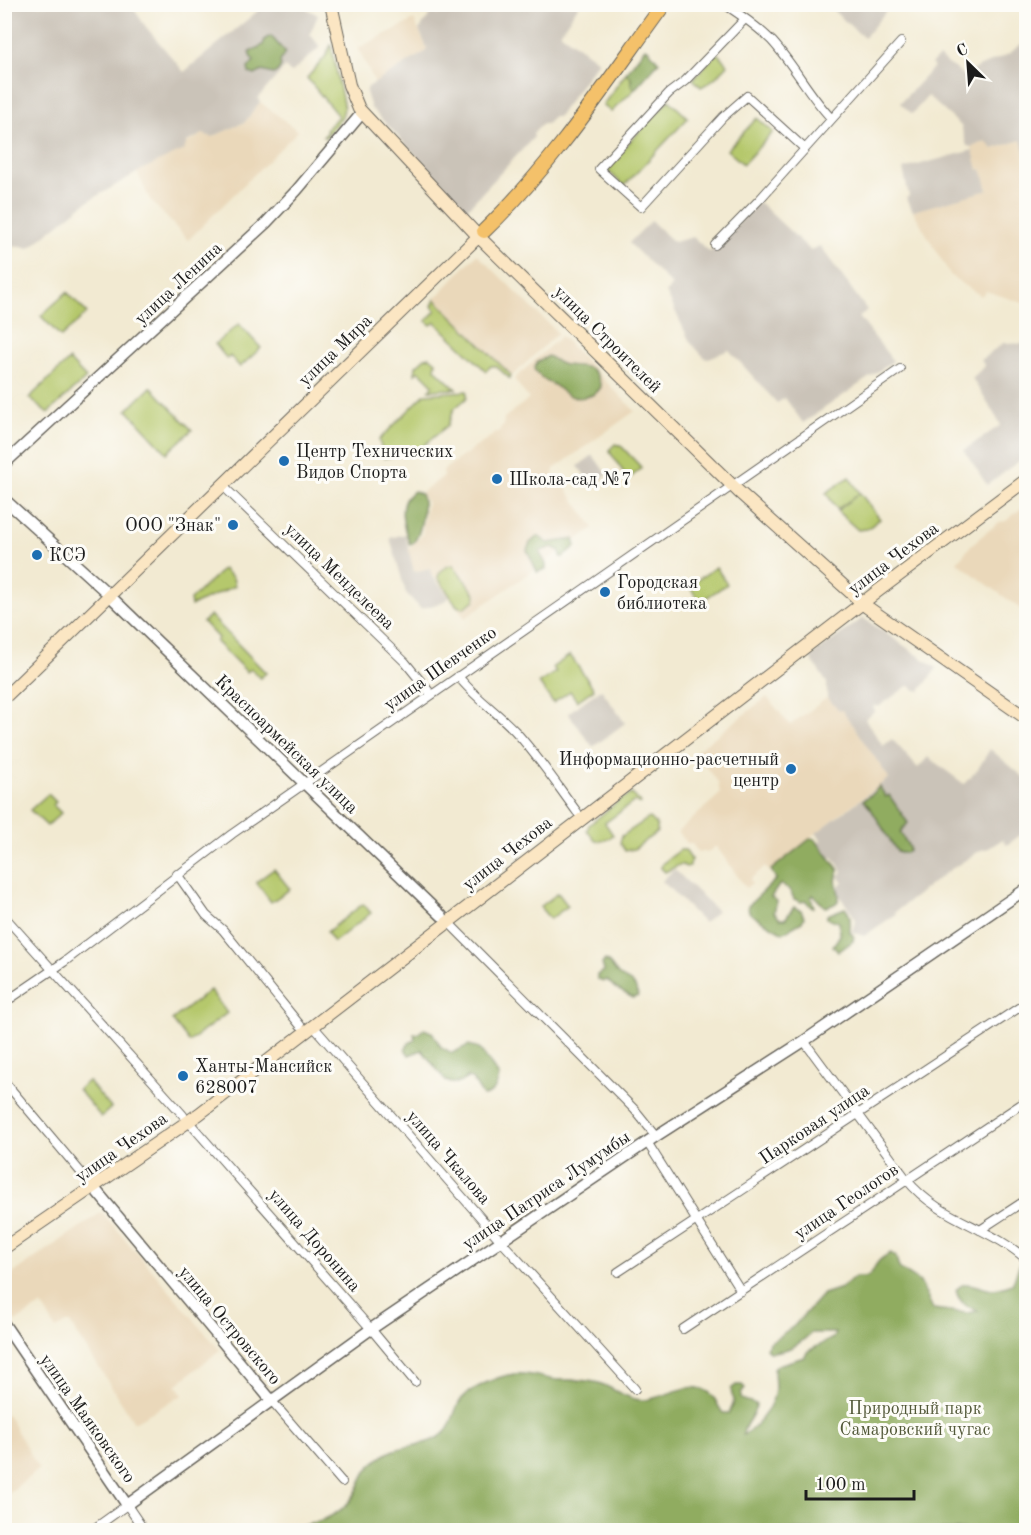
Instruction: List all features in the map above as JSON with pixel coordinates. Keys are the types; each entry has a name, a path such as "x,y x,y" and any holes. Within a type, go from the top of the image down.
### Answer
{"main road":[{"name":"улица Строителей","path":"331,4 354,100 478,231 735,483 862,599 1026,718"},
{"name":"улица Строителей","path":"339,4 364,111"},
{"name":"улица Мира","path":"478,231 556,139 655,4"},
{"name":"улица Мира","path":"5,697 107,593 530,183 562,144 664,4"},
{"name":"улица Чехова","path":"4,1248 186,1118 862,599 1025,478"},
{"name":"улица Мира","path":"4,687 107,593"},
{"name":"улица Чехова","path":"4,1239 91,1185"}],"street":[{"path":"724,4 774,44 809,93 831,118"},
{"path":"745,19 685,81 669,93 599,169 641,207 723,117 747,96 804,148"},
{"path":"715,245 760,199 901,42"},
{"name":"улица Ленина","path":"4,464 268,221 364,111"},
{"name":"улица Шевченко","path":"4,1003 304,783 900,369"},
{"name":"улица Менделеева","path":"220,483 405,662 431,694"},
{"name":"Красноармейская улица","path":"4,499 107,593 445,919 635,1110 697,1221 741,1291"},
{"path":"458,676 471,692 501,716 521,737 580,815"},
{"name":"улица Чкалова","path":"177,874 206,915 223,930 635,1389"},
{"name":"улица Патриса Лумумбы","path":"92,1530 371,1329 652,1139 804,1041 1026,889"},
{"name":"улица Доронина","path":"4,916 186,1118 415,1382"},
{"name":"Парковая улица","path":"618,1272 1026,1002"},
{"path":"804,1041 921,1196 1026,1258"},
{"name":"улица Островского","path":"4,1081 342,1482"},
{"name":"улица Геологов","path":"683,1329 1026,1101"},
{"path":"980,1230 1026,1200"},
{"name":"улица Маяковского","path":"4,1324 144,1530"}],"shaded area":[{"path":"892,4 864,38 827,5"},
{"path":"5,5 131,5 146,27 184,72 265,5 300,5 318,15 310,34 320,47 291,73 285,67 258,98 260,102 245,122 212,137 203,134 187,142 184,150 145,168 85,203 29,248 5,245"},
{"path":"443,5 579,5 560,33 598,61 558,117 553,117 547,124 542,124 533,134 534,137 467,209 371,108 366,92 368,87 425,52 427,48 419,30 433,11 438,15"},
{"path":"414,20 427,49 375,83 358,48"},
{"path":"1026,40 1026,157 1021,140 993,149 986,141 972,147 967,146 961,126 928,96 912,114 900,103 934,67 931,64 939,57 967,78 974,69 1009,54"},
{"path":"260,102 298,131 188,240 150,200 137,172 203,134 213,137 245,122"},
{"path":"1022,140 1026,157 1026,304 986,291 981,296 951,276 913,211 988,190 982,169 978,170 972,147 987,141 993,149"},
{"path":"973,150 978,170 982,169 988,190 913,211 906,198 909,196 903,169"},
{"path":"759,202 810,250 820,246 867,310 859,317 893,361 803,423 785,398 777,403 729,350 706,359 690,342 666,292 672,285 629,243 651,221 674,242 693,237 710,252"},
{"path":"477,254 558,333 512,376 435,298"},
{"name":"Школа-сад №7","path":"561,336 635,411 554,469 552,481 562,483 594,528 465,618 433,575 414,573 408,551 422,535 427,502 421,493 444,476 443,470 499,431 503,426 504,418 529,399 514,379"},
{"path":"1003,343 1026,344 1026,456 987,485 964,450 1001,425 972,378 985,366 981,360"},
{"path":"593,455 607,475 592,486 578,466"},
{"path":"1026,504 1026,613 957,562 972,544"},
{"path":"405,534 414,572 430,568 431,574 449,597 443,602 421,609 406,593 390,538"},
{"path":"863,618 937,668 920,691 909,685 878,707 876,705 873,707 875,711 865,719 883,746 892,739 918,768 928,757 964,784 978,769 990,749 1026,779 1026,831 1007,845 1003,839 981,850 947,872 895,912 896,914 864,936 852,932 856,919 835,889 843,883 838,876 843,872 833,857 830,858 819,843 821,839 816,833 889,778 842,710 840,711 827,698 827,683 810,657"},
{"path":"601,689 625,723 593,747 568,713"},
{"path":"767,697 790,725 827,698 840,711 842,710 889,778 769,871 765,867 750,879 752,883 746,888 716,846 708,852 698,852 678,832 720,794 718,782 695,752"},
{"path":"674,869 717,911 704,923 662,881"},
{"path":"102,1212 220,1350 176,1385 183,1395 134,1422 70,1323 56,1329 42,1305 15,1322 5,1306 5,1279"},
{"path":"7,1414 39,1469 5,1496 4,1415"}],"green space":[{"path":"271,36 285,52 280,62 281,66 273,74 262,71 255,75 249,73 248,68 254,61 250,52 263,45 265,39"},
{"path":"331,45 344,108 342,117 325,138 323,136 326,130 338,116 307,78 325,57"},
{"path":"645,48 659,62 635,89 631,85 631,78 626,73"},
{"path":"717,53 728,65 716,78 701,87 693,79"},
{"path":"626,73 631,78 631,85 635,89 611,112 603,105"},
{"path":"669,100 688,118 624,186 605,168"},
{"path":"757,118 773,132 743,164 727,150"},
{"path":"67,292 87,313 61,337 41,316"},
{"path":"435,299 511,375 509,378 496,366 491,366 486,371 435,322 431,325 426,321 436,310 432,306"},
{"path":"239,324 261,348 240,367 230,356 227,359 215,344"},
{"path":"548,356 558,363 592,369 601,387 589,396 578,398 568,395 541,377 534,369 537,362"},
{"path":"430,357 436,362 435,369 456,389 429,390 433,385 419,371 415,374 416,366 425,358"},
{"path":"69,360 86,378 48,413 29,398"},
{"path":"151,387 192,430 167,453 127,410"},
{"path":"467,391 467,398 454,409 448,425 416,452 384,458 379,440 425,394"},
{"path":"615,444 621,446 641,467 631,477 626,476 610,452"},
{"path":"849,477 860,493 837,509 826,493"},
{"path":"415,491 421,494 423,514 420,530 410,545 402,515 405,501"},
{"path":"860,493 880,519 867,529 858,530 837,511"},
{"path":"538,536 548,543 574,539 576,546 563,557 560,551 552,547 541,551 546,569 537,572 527,550 530,543"},
{"path":"453,565 476,595 475,600 463,608 457,606 438,578 443,569"},
{"path":"716,567 727,584 700,602 689,586"},
{"path":"223,569 233,578 235,586 191,606 190,600"},
{"path":"210,615 266,673 260,678 251,669 247,672 216,642 218,638 203,622"},
{"path":"570,655 594,689 577,701 570,691 553,703 539,683 556,672 553,667"},
{"path":"879,786 886,797 889,795 908,823 900,832 909,847 906,853 896,850 863,800 874,793"},
{"path":"48,794 56,802 53,805 61,813 47,826 30,810"},
{"path":"632,794 641,803 635,801 605,823 613,835 611,837 600,841 595,840 587,830 589,825 621,799"},
{"path":"649,818 657,825 657,832 634,849 625,851 620,843 622,836"},
{"path":"811,838 815,839 839,870 836,881 838,900 825,907 813,895 811,898 814,907 811,907 806,901 801,902 794,899 790,890 780,884 771,897 777,901 774,912 780,919 785,919 794,907 801,910 804,917 802,922 783,933 752,915 748,906 776,879 771,870"},
{"path":"680,850 685,850 691,859 690,866 686,867 681,864 665,872 661,868 662,864"},
{"path":"274,869 290,889 271,902 256,882"},
{"path":"558,893 568,906 550,919 540,907"},
{"path":"363,904 371,913 334,942 327,932"},
{"path":"845,908 850,916 850,932 854,937 853,941 838,952 833,946 840,935 839,922 827,918 827,915"},
{"path":"605,960 619,975 633,984 638,996 633,998 615,988 607,980 603,982 597,979 597,975 604,971 602,964"},
{"path":"210,990 227,1013 189,1042 172,1020"},
{"path":"424,1029 432,1032 441,1047 452,1053 469,1045 479,1048 499,1076 492,1092 483,1096 473,1080 467,1077 458,1083 446,1081 422,1050 409,1055 405,1049 415,1040 414,1034"},
{"path":"88,1081 111,1108 101,1117 78,1089"},
{"name":"Природный парк Самаровский чугас","path":"891,1253 896,1257 899,1268 920,1282 933,1309 967,1313 978,1311 961,1301 956,1290 960,1286 971,1284 997,1289 1012,1284 1022,1262 1026,1263 1026,1530 284,1530 317,1522 339,1511 353,1498 371,1465 391,1451 428,1442 441,1436 451,1423 459,1403 468,1393 500,1377 520,1374 559,1380 589,1381 641,1400 694,1387 711,1394 723,1413 729,1413 733,1405 731,1389 736,1385 742,1385 745,1388 741,1393 741,1399 756,1404 743,1435 759,1422 772,1402 775,1389 774,1369 778,1365 804,1357 808,1351 833,1338 835,1333 811,1333 792,1347 781,1351 769,1352 766,1348 769,1343 794,1326 823,1294 841,1288 855,1277 869,1276 878,1262"}],"place":[{"name":"Центр Технических Видов Спорта","path":"284,461"},
{"name":"Школа-сад №7","path":"497,479"},
{"name":"ООО \"Знак\"","path":"233,525"},
{"name":"КСЭ","path":"37,555"},
{"name":"Городская библиотека","path":"605,592"},
{"name":"Информационно-расчетный центр","path":"791,769"},
{"name":"Ханты-Мансийск 628007","path":"183,1076"}]}
